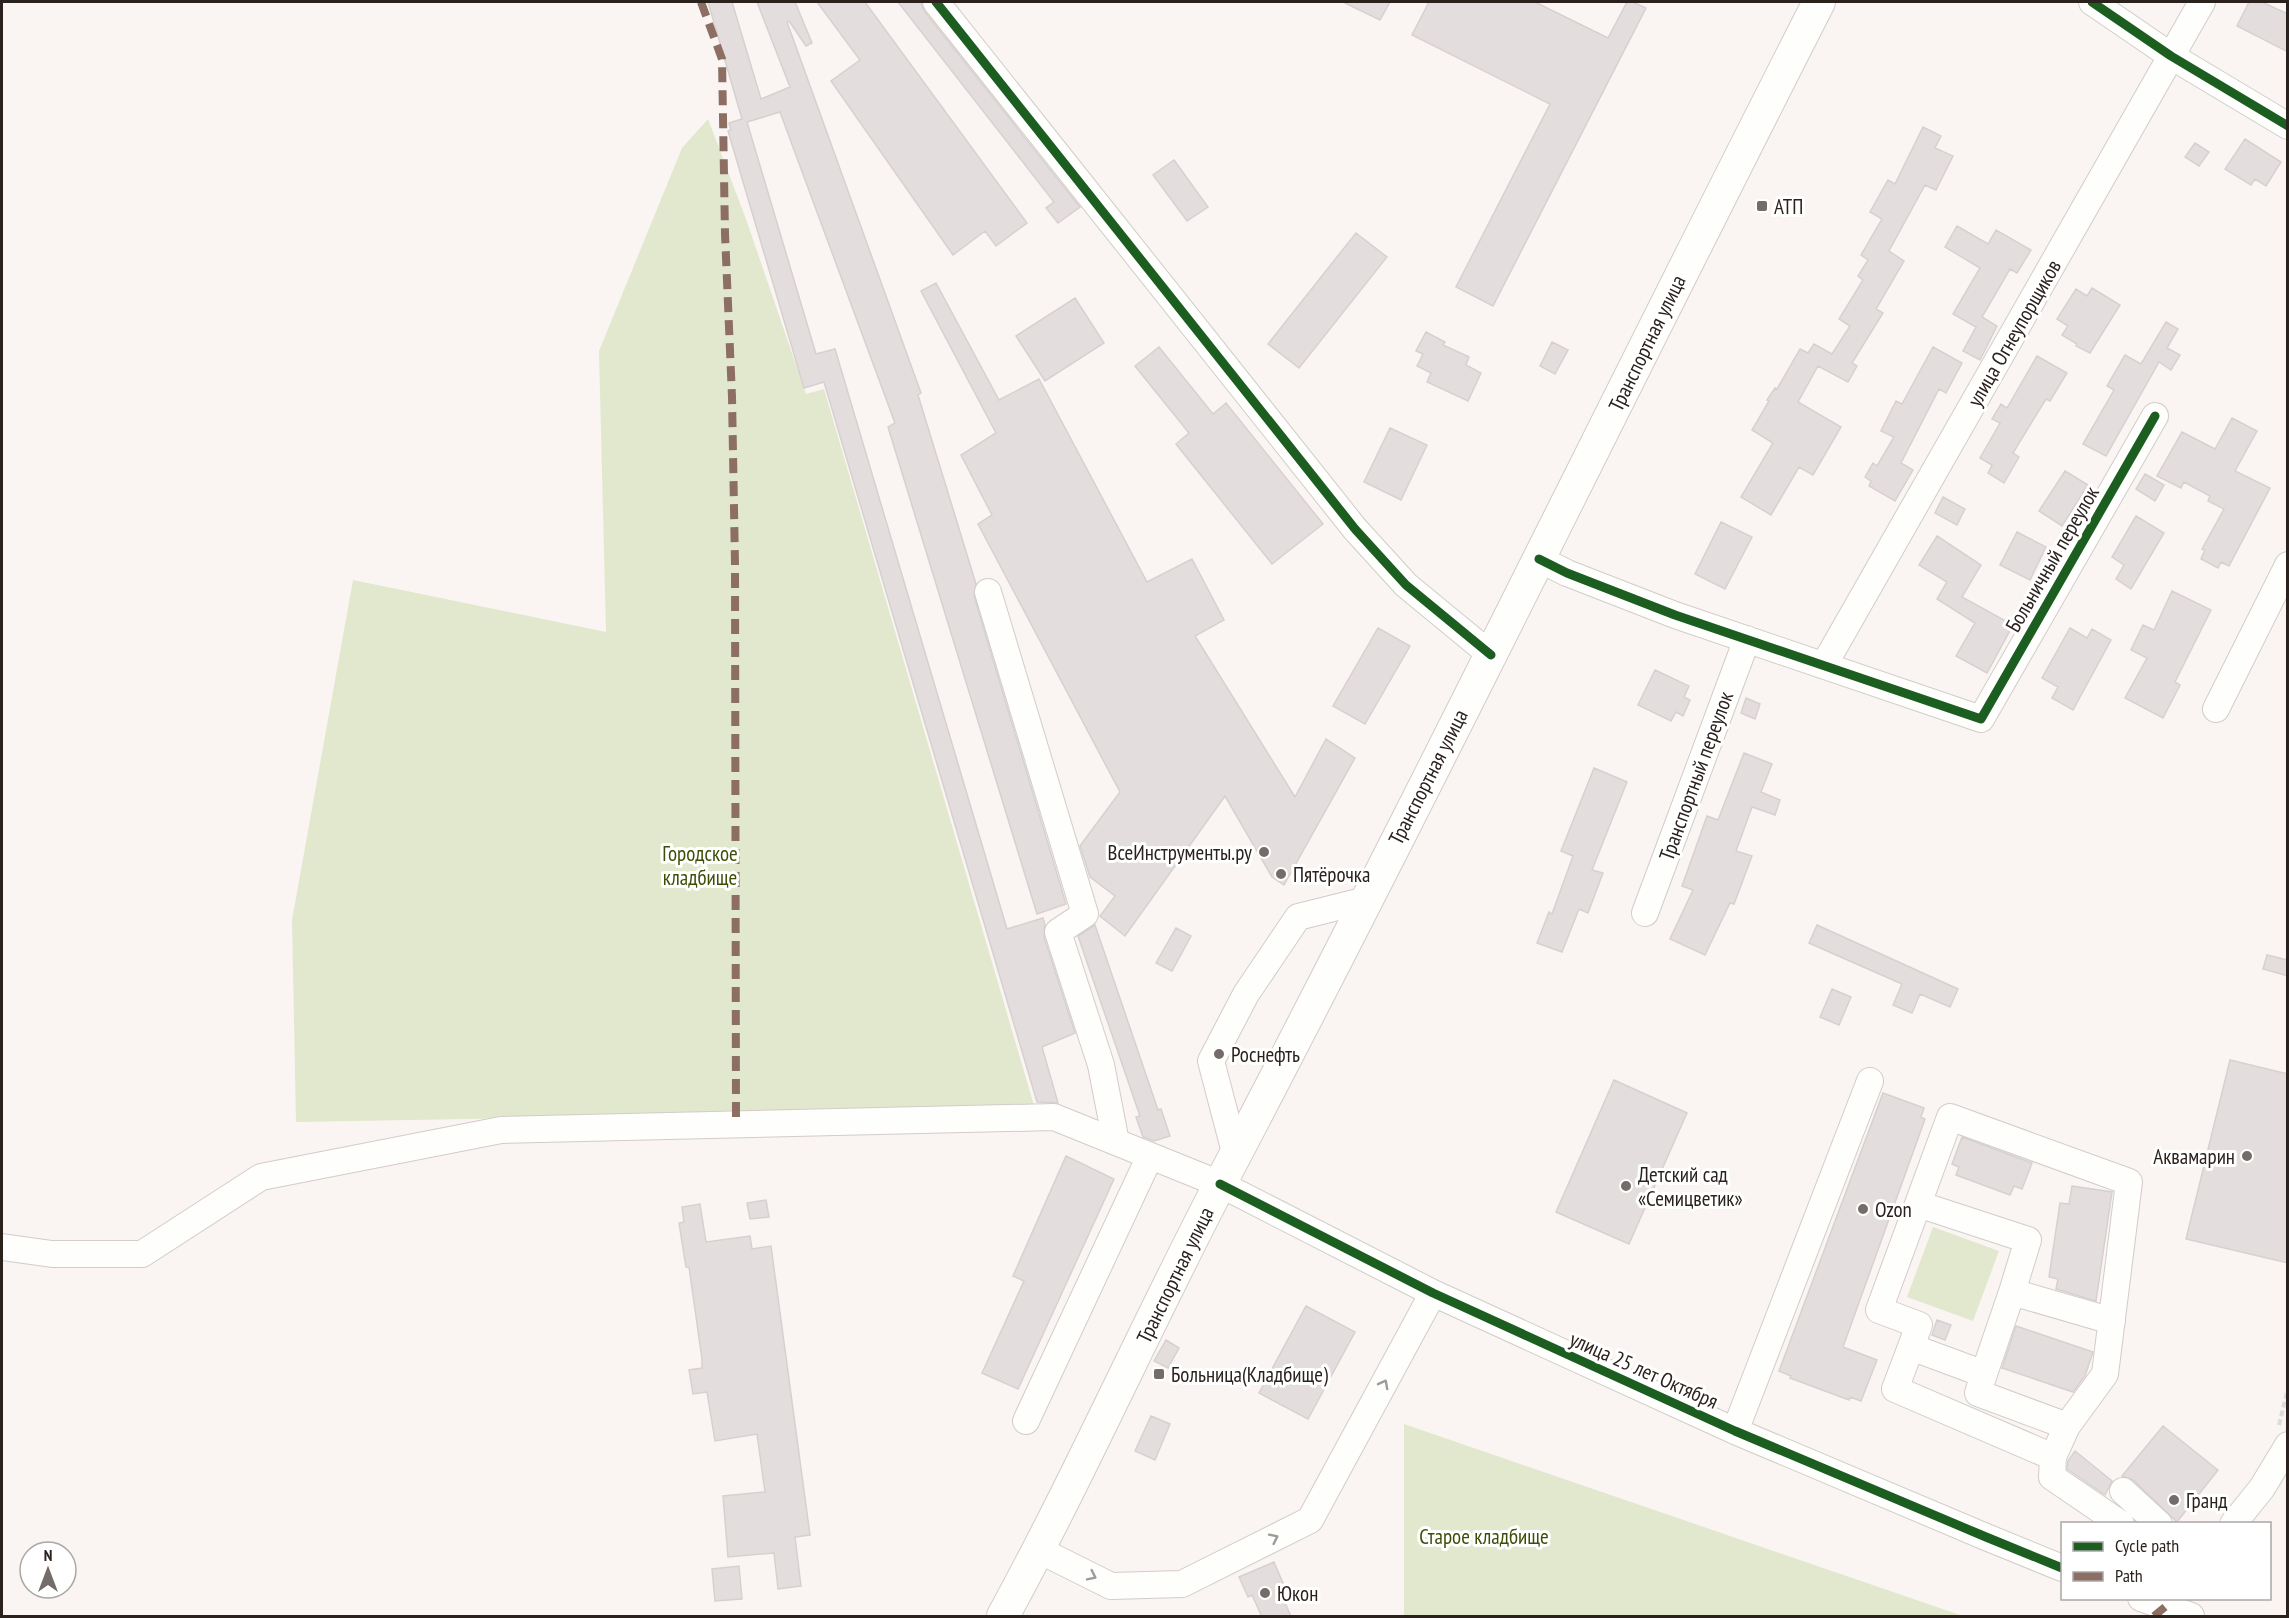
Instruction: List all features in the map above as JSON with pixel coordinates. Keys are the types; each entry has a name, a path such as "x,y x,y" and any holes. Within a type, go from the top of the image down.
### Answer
{"main road":[{"name":"Транспортная улица","path":"1003,1617 1039,1550 1220,1184 1491,655 1819,2"}],"street":[{"path":"936,2 1355,529 1406,585 1491,655"},
{"path":"2092,2 2171,56 2288,126"},
{"name":"улица Огнеупорщиков","path":"1824,665 2202,2"},
{"name":"Больничный переулок","path":"1824,665 1981,719 2155,416"},
{"path":"1539,559 1567,573 1675,615 1824,665"},
{"path":"2216,709 2288,565"},
{"path":"988,592 1085,914 1058,932 1101,1065 1116,1142"},
{"name":"Транспортный переулок","path":"1645,913 1747,639"},
{"path":"1236,1156 1211,1061 1246,994 1298,917 1366,900"},
{"path":"1735,1431 1870,1081"},
{"name":"улица 25 лет Октября","path":"2,1247 52,1254 142,1254 261,1177 501,1130 1054,1117 1220,1184 1433,1293 1735,1431 2061,1568"},
{"path":"2053,1457 1895,1389 1919,1325 1879,1310 1950,1117 2129,1182 2105,1374 2067,1426 2053,1457 2052,1477 2118,1522"},
{"path":"1026,1420 1150,1156"},
{"path":"1918,1204 2028,1240 1978,1393 2067,1426"},
{"path":"2012,1292 2112,1321"},
{"path":"1039,1550 1111,1586 1182,1584 1310,1521 1433,1293"},
{"path":"1911,1347 1984,1374"},
{"path":"2235,1522 2262,1488 2288,1445"},
{"path":"2123,1491 2157,1522"},
{"path":"2148,1600 2169,1603 2191,1617"}],"green space":[{"name":"Городское кладбище","path":"708,119 746,219 806,394 824,389 1035,1109 296,1122 292,920 353,580 606,632 599,351 682,148"},
{"path":"1933,1227 1999,1251 1973,1321 1907,1297"},
{"name":"Старое кладбище","path":"1404,1424 1963,1616 1404,1616"}],"building":[{"path":"708,2 732,2 761,99 790,87 757,2 795,2 812,43 806,46 789,21 787,22 921,393 918,395 976,584 974,596 1066,904 1037,914 888,427 895,423 780,112 747,122 816,354 835,349 1007,929 1043,918 1044,937 1075,1033 1042,1047 1058,1103 1037,1102 824,382 804,388 728,131 731,130 729,123 742,119"},
{"path":"817,2 865,2 1027,223 996,246 985,231 953,255 831,81 860,60"},
{"path":"898,2 921,2 924,11 1080,207 1058,223 1046,208 1054,202"},
{"path":"1343,2 1390,2 1380,20"},
{"path":"1429,2 1535,2 1608,38 1627,2 1633,2 1646,8 1493,306 1456,287 1550,104 1412,35"},
{"path":"2249,2 2262,2 2288,14 2288,52 2237,26"},
{"path":"1923,127 1941,136 1935,148 1953,156 1936,190 1925,185 1889,251 1904,261 1876,309 1883,313 1852,363 1857,366 1848,382 1818,366 1798,402 1841,427 1813,475 1799,467 1771,515 1741,497 1773,443 1752,430 1769,401 1767,400 1775,388 1777,389 1800,349 1808,353 1814,344 1832,354 1850,326 1839,319 1863,280 1858,276 1868,260 1861,255 1882,219 1870,212 1888,180 1895,184"},
{"path":"2245,139 2281,162 2266,186 2255,179 2251,185 2225,169"},
{"path":"2195,143 2209,152 2199,166 2185,157"},
{"path":"1174,160 1208,207 1187,221 1153,175"},
{"path":"1957,226 1988,244 1996,230 2031,250 2017,273 2010,269 1982,317 1997,326 1980,360 1963,351 1976,327 1953,314 1980,268 1945,247"},
{"path":"1356,233 1387,257 1299,368 1268,344"},
{"path":"936,283 999,400 1039,379 1147,582 1192,559 1224,620 1195,636 1295,797 1326,739 1355,758 1284,885 1272,877 1225,796 1125,936 1100,916 1115,896 1090,877 1080,846 1120,792 978,524 992,515 961,455 996,433 921,291"},
{"path":"2092,288 2120,305 2090,353 2062,335 2068,326 2057,319 2076,289 2087,296"},
{"path":"1075,298 1104,343 1045,381 1016,336"},
{"path":"2166,322 2178,329 2167,348 2180,355 2171,370 2159,362 2106,456 2083,444 2114,390 2107,386 2125,355 2141,364"},
{"path":"1426,332 1445,342 1443,345 1469,357 1466,365 1481,373 1468,401 1427,382 1431,373 1417,366 1423,354 1416,351"},
{"path":"1552,342 1568,350 1555,374 1540,366"},
{"path":"1159,347 1213,414 1226,403 1323,524 1272,564 1176,444 1189,433 1135,366"},
{"path":"1933,347 1962,363 1946,393 1939,389 1901,463 1913,470 1895,501 1869,486 1871,481 1865,477 1873,463 1877,466 1894,437 1881,431 1896,401 1902,404"},
{"path":"2037,356 2067,373 2050,401 2046,399 2013,453 2019,457 2004,483 1988,473 1992,465 1980,458 2000,423 1992,419 2001,404 2007,408"},
{"path":"2232,418 2257,431 2235,471 2270,488 2229,566 2221,562 2218,568 2201,559 2205,550 2202,549 2224,509 2208,501 2210,496 2184,482 2181,488 2157,476 2182,432 2215,449"},
{"path":"1390,428 1427,445 1401,500 1364,482"},
{"path":"2065,471 2088,485 2062,526 2039,511"},
{"path":"2145,474 2164,485 2155,501 2136,489"},
{"path":"1943,497 1965,509 1957,525 1935,513"},
{"path":"2136,516 2164,533 2131,589 2116,579 2124,565 2112,557"},
{"path":"1721,522 1752,537 1725,589 1695,574"},
{"path":"2017,532 2046,547 2030,580 2000,565"},
{"path":"1937,536 1981,565 1962,597 2013,625 1987,673 1956,656 1975,623 1937,599 1947,582 1919,565"},
{"path":"2172,591 2211,610 2175,682 2180,685 2163,718 2125,698 2147,658 2131,650 2143,625 2154,630"},
{"path":"1378,628 1410,646 1365,724 1333,706"},
{"path":"2070,628 2087,638 2092,629 2111,640 2073,710 2052,698 2058,687 2042,678"},
{"path":"1655,670 1689,686 1684,697 1690,700 1683,716 1676,712 1671,721 1638,705"},
{"path":"1746,698 1760,704 1755,719 1741,713"},
{"path":"1744,753 1772,764 1761,792 1780,800 1775,815 1752,807 1736,851 1752,856 1734,904 1730,903 1705,955 1670,939 1693,890 1682,886 1707,816 1718,820"},
{"path":"1594,768 1627,782 1592,870 1603,873 1588,913 1579,909 1562,952 1537,943 1549,912 1552,914 1573,856 1561,851"},
{"path":"1095,925 1158,1110 1161,1109 1170,1136 1154,1141 1143,1137 1136,1117 1140,1116 1078,936"},
{"path":"1817,925 1958,989 1950,1007 1920,994 1912,1013 1893,1005 1902,984 1809,943"},
{"path":"1176,928 1191,936 1172,971 1156,963"},
{"path":"2267,955 2288,960 2288,976 2263,969"},
{"path":"1832,989 1851,997 1839,1025 1820,1017"},
{"name":"Аквамарин","path":"2230,1060 2288,1074 2288,1263 2186,1239"},
{"path":"1614,1080 1687,1113 1629,1244 1556,1212"},
{"path":"1883,1093 1924,1108 1921,1117 1925,1119 1843,1347 1877,1360 1861,1401 1850,1397 1849,1400 1790,1378 1791,1376 1779,1371"},
{"path":"1962,1137 2032,1163 2022,1189 2014,1186 2010,1195 1956,1175 1959,1167 1952,1164"},
{"path":"1066,1156 1114,1179 1018,1389 982,1373 1024,1281 1013,1276"},
{"path":"2072,1186 2112,1192 2096,1301 2056,1289 2058,1279 2049,1277 2060,1203 2069,1204"},
{"path":"766,1200 769,1217 750,1219 747,1203"},
{"path":"700,1204 706,1242 750,1236 752,1249 771,1246 810,1535 795,1537 801,1586 778,1589 774,1553 728,1557 723,1496 765,1492 757,1434 715,1441 707,1392 693,1394 689,1370 702,1368 702,1359 689,1267 686,1267 679,1223 684,1222 682,1207"},
{"path":"1306,1306 1355,1332 1308,1419 1259,1393"},
{"path":"1937,1320 1951,1325 1945,1340 1932,1335"},
{"path":"2016,1326 2093,1352 2085,1376 2073,1392 2002,1368"},
{"path":"1166,1340 1179,1348 1168,1368 1154,1361"},
{"path":"1151,1416 1170,1424 1155,1460 1135,1451"},
{"path":"2163,1426 2218,1470 2177,1522 2133,1480 2122,1476"},
{"path":"2075,1451 2112,1481 2105,1495 2067,1469 2068,1461"},
{"path":"1274,1562 1283,1583 1278,1585 1291,1617 1262,1617 1252,1595 1248,1597 1239,1577"},
{"path":"739,1566 742,1599 715,1601 712,1569"}],"marked path":[{"path":"701,2 722,59 735,564 736,1125"},
{"path":"2154,1616 2165,1607"}],"cycle path":[{"path":"936,2 1355,529 1406,585 1491,655"},
{"path":"2092,2 2171,56 2288,126"},
{"path":"1539,559 1567,573 1675,615 1981,719 2155,416"},
{"path":"1220,1184 1433,1293 1735,1431 2061,1568"}],"place":[{"name":"АТП","path":"1762,206"},
{"name":"ВсеИнструменты.ру","path":"1264,852"},
{"name":"Пятёрочка","path":"1281,874"},
{"name":"Роснефть","path":"1219,1054"},
{"name":"Аквамарин","path":"2247,1156"},
{"name":"Детский сад «Семицветик»","path":"1626,1186"},
{"name":"Ozon","path":"1863,1209"},
{"name":"Больница(Кладбище)","path":"1159,1374"},
{"name":"Гранд","path":"2174,1500"},
{"name":"Юкон","path":"1265,1593"}]}
